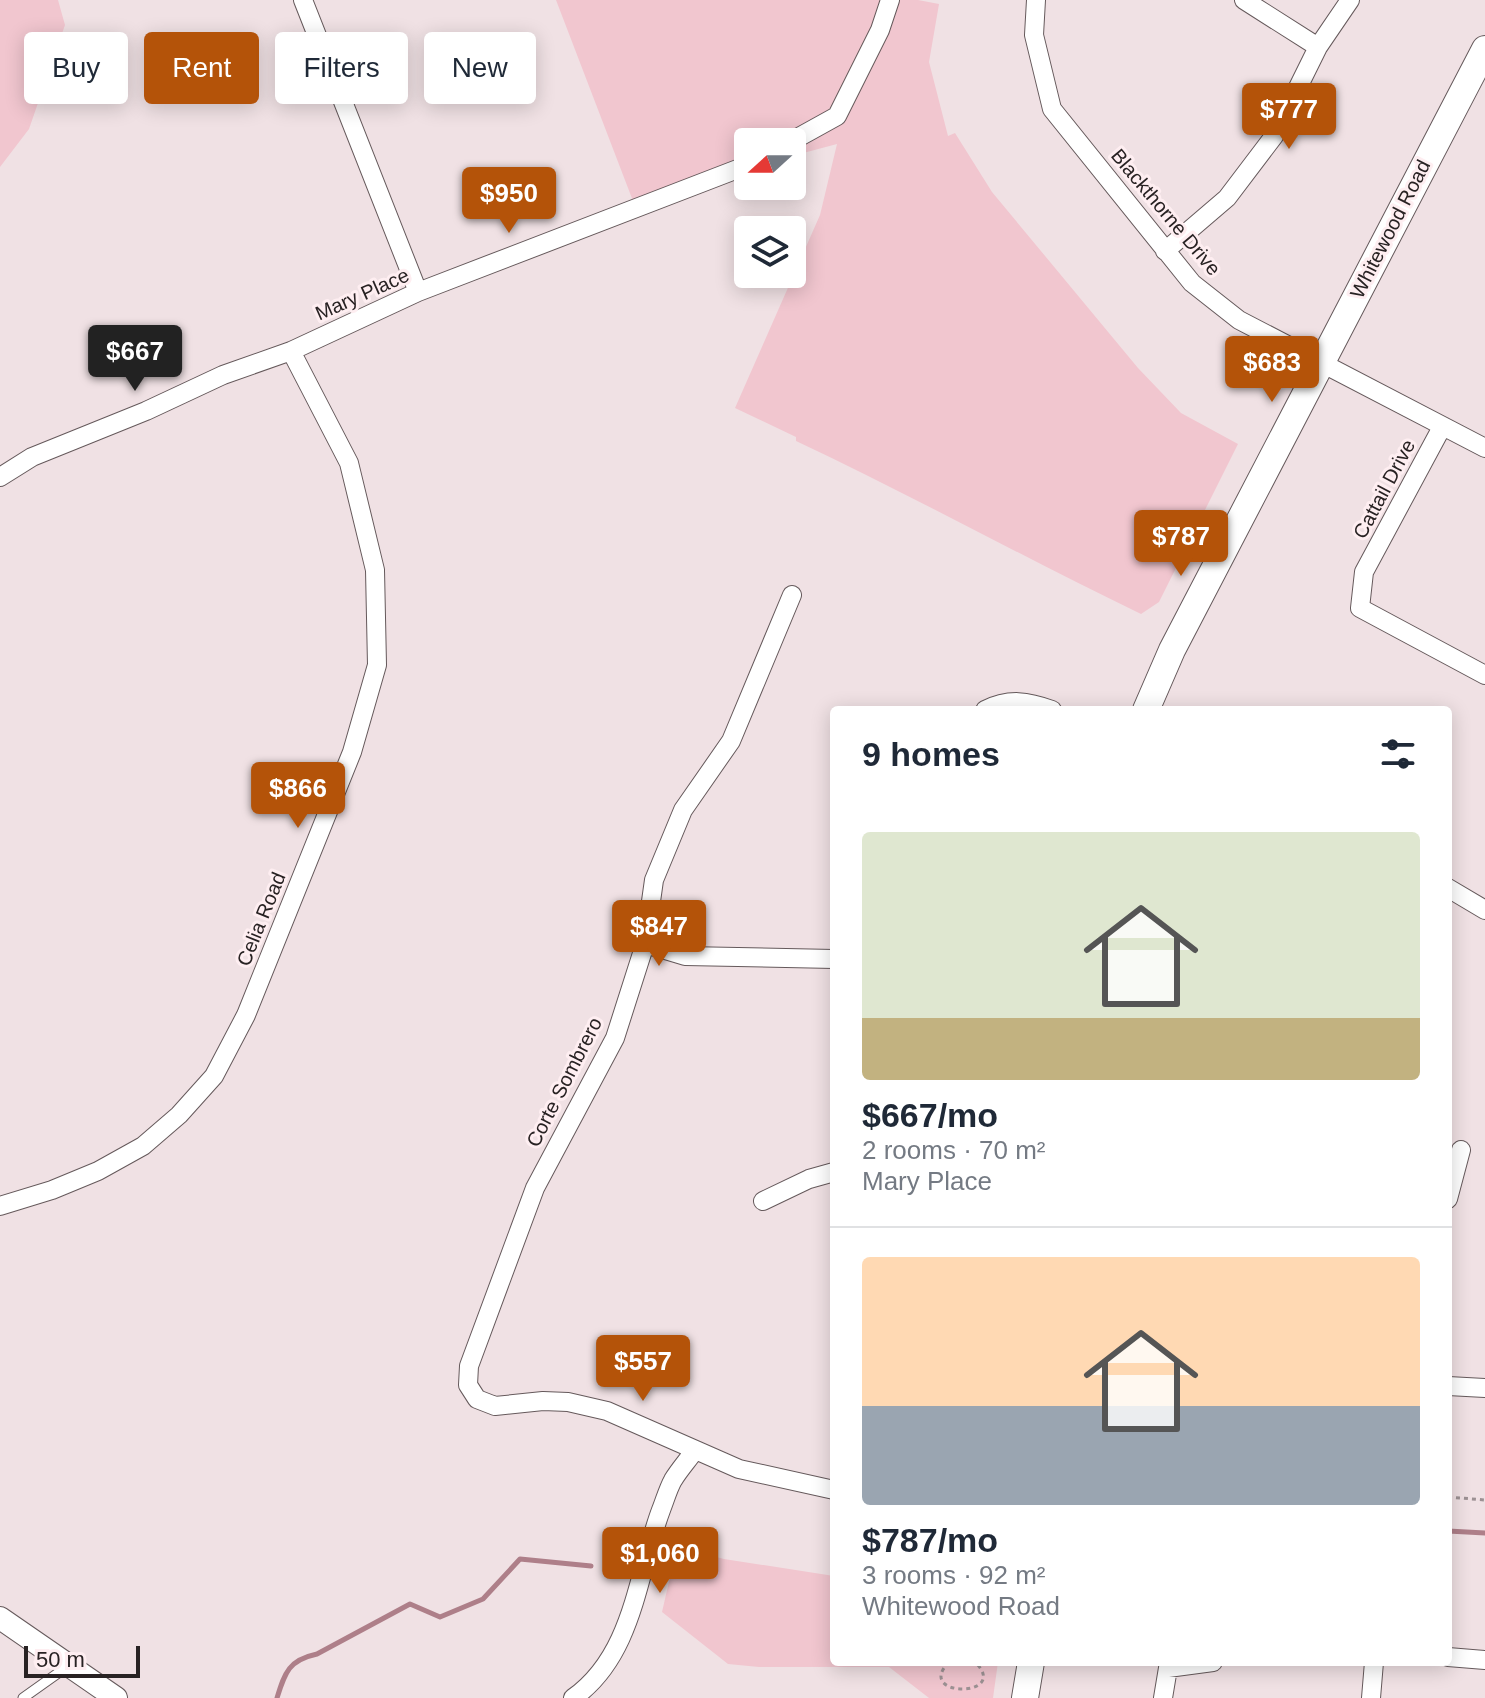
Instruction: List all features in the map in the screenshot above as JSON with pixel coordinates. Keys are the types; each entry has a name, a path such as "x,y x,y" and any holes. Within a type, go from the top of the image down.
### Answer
{"main road":[{"name":"Whitewood Road","path":"1148,706 1172,650 1485,49"},
{"path":"1025,1698 1030,1666"}],"street":[{"path":"303,0 418,292"},
{"path":"806,133 837,116 880,30 890,0"},
{"name":"Blackthorne Drive","path":"1036,0 1034,35 1052,109 1192,283 1239,320 1485,448"},
{"path":"1244,0 1318,47"},
{"path":"1165,251 1227,198 1274,136 1318,47 1350,0"},
{"name":"Mary Place","path":"0,477 32,457 146,411 223,375 291,351 418,292 734,170"},
{"name":"Celia Road","path":"0,1206 87,1176 143,1146 179,1115 214,1076 246,1015 352,752 377,665 375,570 349,463 291,351"},
{"name":"Cattail Drive","path":"1442,427 1364,572 1360,608 1485,675"},
{"name":"Corte Sombrero","path":"695,1450 607,1411 568,1402 495,1406 477,1399 468,1385 468,1375 535,1188 615,1038 645,944 654,880 683,810 731,741 792,595"},
{"path":"993,706 1001,702 1029,702 1040,706"},
{"path":"1452,890 1485,910"},
{"path":"645,944 685,956 830,959"},
{"path":"1452,1184 1461,1150"},
{"path":"763,1201 809,1179 830,1173"},
{"path":"1452,1386 1485,1388"},
{"path":"573,1698 591,1685 622,1636 638,1597 655,1527 672,1481 695,1450 739,1469 830,1489"},
{"path":"0,1618 116,1698"},
{"path":"1452,1657 1485,1660"},
{"path":"1163,1698 1168,1668 1183,1666"},
{"path":"1371,1698 1374,1666"},
{"path":"591,1685 607,1698"}],"lane":[{"path":"23,1698 68,1666"}],"path":[{"path":"1452,1497 1485,1500"},
{"path":"947,1666 942,1678 951,1694"},
{"path":"974,1694 982,1683 977,1666"}],"shaded area":[{"path":"0,0 58,0 65,25 63,32 24,32 24,104 38,104 29,129 0,167"},
{"path":"556,0 918,0 939,4 929,62 948,136 955,133 992,192 1138,368 1181,413 1238,444 1159,602 1141,614 735,408 788,288 806,288 806,247 820,215 837,144 806,152 806,128 734,128 734,173 633,201"},
{"path":"677,1547 724,1559 830,1575 830,1666 997,1666 993,1698 929,1698 889,1667 759,1667 728,1664 662,1612"}],"waterway":[{"path":"1452,1531 1485,1533"},
{"path":"277,1698 286,1674 294,1664 410,1604 440,1617 483,1599 520,1559 591,1566"}]}
